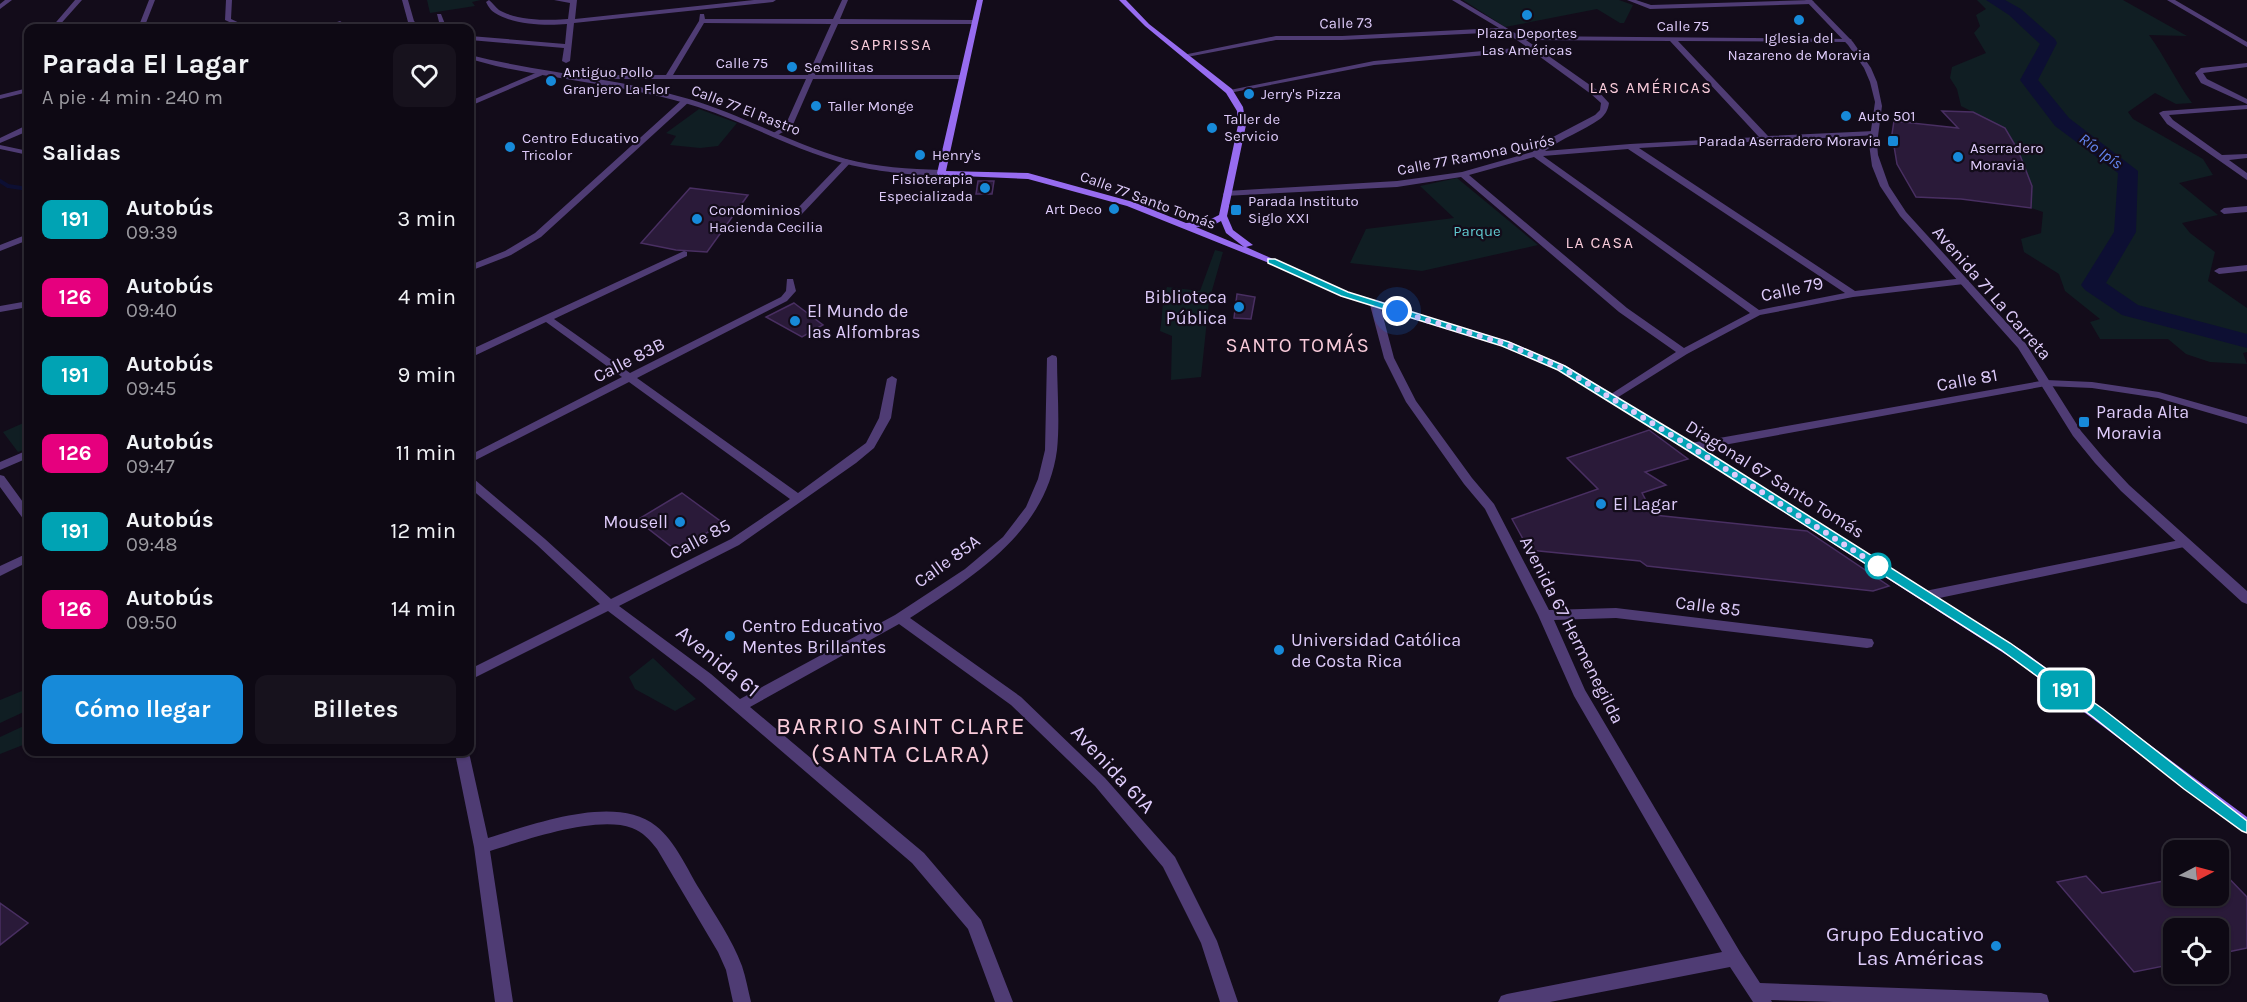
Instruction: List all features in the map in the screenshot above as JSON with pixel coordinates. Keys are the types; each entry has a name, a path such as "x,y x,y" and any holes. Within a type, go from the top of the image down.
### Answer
{"main road":[{"path":"941,173 980,0"},
{"path":"1122,0 1147,24 1229,91 1238,103 1242,125 1223,216 1229,231 1235,237 1272,261"},
{"name":"Calle 77 Santo Tomás","path":"941,173 1028,176 1130,204 1272,261"},
{"path":"1176,222 1198,226 1209,224 1223,216"},
{"name":"Diagonal 67 Santo Tomás","path":"1272,261 1344,294 1506,344 1562,368 1691,447 2021,657 2247,826"}],"street":[{"path":"0,7 9,0"},
{"path":"58,24 79,0"},
{"path":"143,24 152,0"},
{"path":"229,0 228,20 237,24"},
{"path":"405,0 413,24"},
{"path":"557,0 574,1 566,46 566,61"},
{"path":"489,2 496,11 513,18 539,22 570,22 773,0"},
{"path":"774,135 788,127 845,0"},
{"path":"1455,0 1507,30 1601,97 1605,103 1604,110 1598,117 1556,139 1535,154 1757,313"},
{"path":"2170,0 2247,45"},
{"path":"1634,2 1650,7 1670,7 1809,1"},
{"name":"Avenida 71 La Carreta","path":"1809,1 1848,40 1872,80 1878,99 1878,123 1874,133 1875,160 1886,189 1914,228 2022,346 2086,445 2126,488 2247,599"},
{"path":"669,77 702,21 700,8"},
{"path":"439,15 442,24"},
{"path":"702,21 974,22"},
{"path":"334,24 340,22"},
{"name":"Calle 73","path":"1187,55 1276,38 1342,38 1507,30"},
{"path":"474,38 566,46"},
{"name":"Calle 75","path":"1518,38 1848,40"},
{"path":"1673,40 1766,138"},
{"path":"1229,91 1374,63 1533,49"},
{"name":"Calle 77 El Rastro","path":"474,58 541,74 633,88 686,101 831,157 894,170 941,173"},
{"path":"2247,65 2210,68 2201,70 2199,74 2204,81 2247,102"},
{"path":"474,102 541,74"},
{"name":"Calle 75","path":"558,77 962,77"},
{"path":"0,97 24,91"},
{"path":"474,265 508,252 538,235 686,101"},
{"path":"2247,107 2163,113 2170,122 2247,177"},
{"path":"0,141 24,130"},
{"name":"Calle 77 Ramona Quirós","path":"1227,194 1397,184 1463,174 1535,154 1630,146 1874,133"},
{"path":"1630,146 1853,294"},
{"path":"0,147 24,152"},
{"path":"2222,158 2247,156"},
{"path":"798,213 848,161"},
{"path":"1463,174 1623,310 1683,352"},
{"path":"2224,211 2247,209"},
{"path":"0,248 24,239"},
{"path":"474,352 684,255"},
{"path":"2219,271 2247,268"},
{"name":"Calle 83B","path":"474,457 784,298 790,293 792,286 790,281"},
{"name":"Calle 79","path":"1612,398 1683,352 1757,313 1853,294 1964,281"},
{"path":"0,309 24,305"},
{"name":"Avenida 67 Hermenegilda","path":"1375,305 1389,358 1411,402 1468,481 1490,507 1545,615 1580,692 1734,958 1760,997"},
{"path":"546,318 798,499"},
{"name":"Calle 85A","path":"739,706 900,618 970,572 1007,540 1031,508 1044,479 1051,450 1052,358"},
{"name":"Calle 85","path":"474,673 735,542 798,499 870,445 885,418 892,379"},
{"name":"Calle 81","path":"1691,447 2046,383 2092,385 2159,394 2247,421"},
{"path":"0,466 24,456"},
{"path":"0,479 24,512"},
{"name":"Avenida 61","path":"474,485 541,542 609,605 706,678 918,858 975,925 1004,1002"},
{"path":"1925,596 2185,543"},
{"path":"0,571 24,559"},
{"name":"Calle 85","path":"1545,615 1616,613 1867,643"},
{"name":"Avenida 61A","path":"900,618 1016,701 1100,782 1169,862 1209,941 1229,1002"},
{"path":"462,756 482,847 504,1002"},
{"path":"482,847 556,825 599,818 624,820 648,828 665,847 733,966 742,1002"},
{"path":"1507,1002 1734,958"},
{"path":"1760,997 2041,1000"}],"green space":[{"path":"427,0 481,0 472,2 475,6 430,13"},
{"name":"Plaza Deportes Las Américas","path":"1463,0 1619,0 1633,5 1624,23 1620,23 1597,9 1505,27"},
{"path":"1977,0 2123,0 2187,36 2149,35 2192,103 2176,104 2155,93 2128,112 2133,119 2203,159 2213,175 2179,183 2218,215 2182,223 2190,233 2215,252 2208,281 2247,308 2247,352 2243,353 2247,364 2210,362 2186,354 2168,339 2100,339 2090,322 2100,319 2065,291 2059,274 2024,252 2021,239 2041,233 2043,212 2031,208 2032,186 2018,150 2005,128 1961,106 1957,89 1950,78 1952,67 1986,53 1974,33 1980,26 1976,15 1986,9"},
{"path":"699,109 737,123 718,146 700,148 670,145 676,136 666,133"},
{"name":"Parque","path":"1457,178 1538,245 1422,271 1350,263 1366,229 1454,218 1420,186"},
{"path":"1215,250 1223,252 1209,301 1201,377 1171,380 1172,336 1160,331 1167,287 1200,291"},
{"path":"24,423 24,450 18,452 3,432"},
{"path":"653,658 696,699 675,711 635,689 629,677"},
{"path":"22,691 24,712 0,723 0,700"},
{"path":"24,726 24,745 0,754 0,737"}],"building":[{"name":"Aserradero Moravia","path":"1942,111 1973,112 2005,128 2018,150 2032,186 2031,208 1961,199 1916,197 1897,164 1892,134 1894,121 1958,128"},
{"name":"Fisioterapia Especializada","path":"978,181 994,181 992,194 976,194"},
{"name":"Condominios Hacienda Cecilia","path":"690,188 748,195 707,252 676,250 641,243"},
{"path":"1237,294 1255,297 1251,319 1234,318"},
{"name":"El Mundo de las Alfombras","path":"794,303 823,325 802,337 766,317"},
{"name":"El Lagar","path":"1649,430 1688,459 1645,472 1666,485 1642,493 1654,515 1807,531 1889,586 1873,591 1647,566 1640,561 1529,550 1512,519 1598,489 1567,458"},
{"name":"Mousell","path":"682,493 723,523 677,551 637,520"},
{"path":"2086,876 2102,893 2163,881 2163,906 2229,906 2229,878 2247,897 2247,948 2229,952 2229,918 2163,918 2163,966 2134,972 2057,882"},
{"path":"0,903 28,923 0,945"}],"waterway":[{"name":"Río Ipís","path":"1994,0 2015,12 2049,43 2029,80 2062,122 2128,171 2125,232 2093,285 2130,310 2247,341"},
{"path":"0,181 8,186 24,188"}],"bus line":[{"name":"191","path":"1272,261 1344,294 1506,344 1562,368 1691,447 2021,657 2098,713 2189,785 2247,826"}],"place":[{"name":"Plaza Deportes Las Américas","path":"1527,15"},
{"name":"Iglesia del Nazareno de Moravia","path":"1799,20"},
{"name":"Semillitas","path":"792,67"},
{"name":"Antiguo Pollo Granjero La Flor","path":"551,81"},
{"name":"Jerry's Pizza","path":"1249,94"},
{"name":"Taller Monge","path":"816,106"},
{"name":"Auto 501","path":"1846,116"},
{"name":"Taller de Servicio","path":"1212,128"},
{"name":"Parada Aserradero Moravia","path":"1893,141"},
{"name":"Centro Educativo Tricolor","path":"510,147"},
{"name":"Henry's","path":"920,155"},
{"name":"Aserradero Moravia","path":"1958,157"},
{"name":"Fisioterapia Especializada","path":"985,188"},
{"name":"Art Deco","path":"1114,209"},
{"name":"Parada Instituto Siglo XXI","path":"1236,210"},
{"name":"Condominios Hacienda Cecilia","path":"697,219"},
{"name":"Biblioteca Pública","path":"1239,307"},
{"name":"El Mundo de las Alfombras","path":"795,321"},
{"name":"Parada Alta Moravia","path":"2084,422"},
{"name":"El Lagar","path":"1601,504"},
{"name":"Mousell","path":"680,522"},
{"name":"Centro Educativo Mentes Brillantes","path":"730,636"},
{"name":"Universidad Católica de Costa Rica","path":"1279,650"},
{"name":"Grupo Educativo Las Américas","path":"1996,946"}],"district":[{"name":"SAPRISSA","path":"891,44"},
{"name":"LAS AMÉRICAS","path":"1651,87"},
{"name":"LA CASA","path":"1600,242"},
{"name":"SANTO TOMÁS","path":"1298,345"},
{"name":"BARRIO SAINT CLARE (SANTA CLARA)","path":"901,740"}],"route":[{"path":"1397,311 1506,344 1562,368 1878,566"}]}
